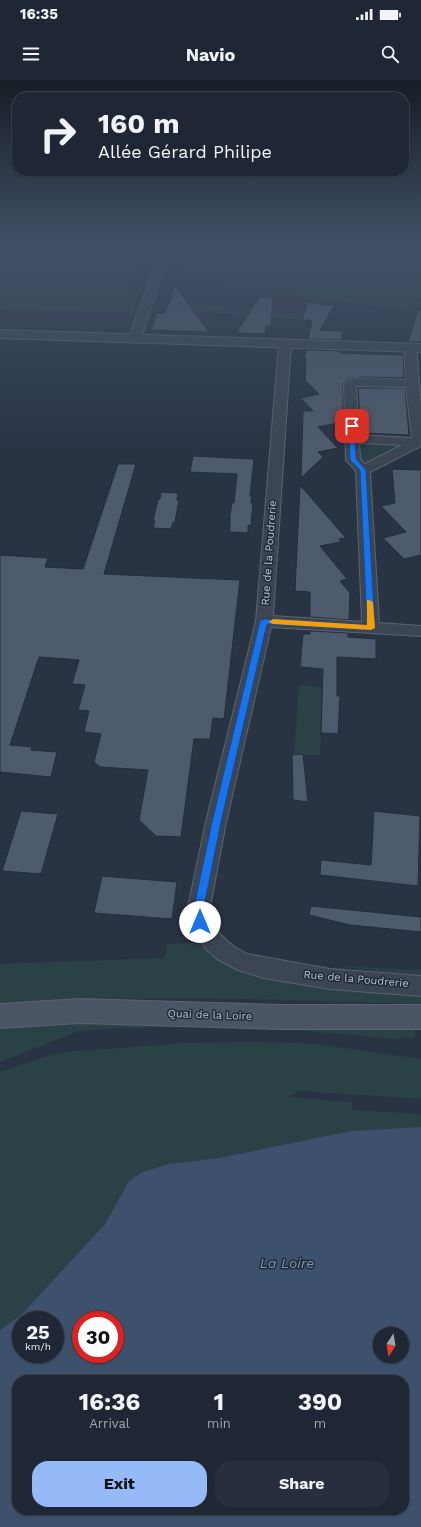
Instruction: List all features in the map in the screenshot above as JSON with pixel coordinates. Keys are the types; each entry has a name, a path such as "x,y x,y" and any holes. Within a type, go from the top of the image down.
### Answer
{"main road":[{"name":"Quai de la Loire","path":"0,1016 80,1011 279,1016 421,1017"}],"street":[{"path":"135,338 143,316"},
{"path":"0,334 415,348 412,384 419,442"},
{"name":"Rue de la Poudrerie","path":"285,344 264,621 216,822 198,912 200,922 207,936 220,947 240,960 266,968 330,979 421,986"},
{"path":"371,628 363,470 353,460 350,384 355,382 412,384"},
{"path":"352,439 419,442"},
{"path":"363,470 419,442"},
{"path":"264,621 421,631"}],"green space":[{"path":"245,316 312,316 302,320"},
{"path":"358,444 402,446 368,463 360,461"},
{"path":"299,685 322,687 320,755 294,755"},
{"path":"168,944 199,944 227,962 421,993 421,1004 158,998 53,1000 0,1003 0,964 164,958"},
{"path":"334,966 421,970 421,976"},
{"path":"56,1022 408,1028 416,1032 414,1037 395,1039 273,1028 170,1027 79,1031 0,1062 0,1025"},
{"path":"266,1042 316,1044 421,1059 421,1099 301,1091 287,1097 352,1102 352,1110 421,1114 421,1127 351,1131 219,1158 169,1164 129,1181 105,1224 25,1311 12,1311 12,1321 0,1330 0,1072 50,1055 64,1052 184,1043"}],"water":[{"name":"La Loire","path":"421,1127 421,1527 0,1527 0,1330 12,1321 12,1363 64,1363 64,1311 25,1311 105,1224 129,1181 143,1172 169,1164 219,1158 351,1131"}],"building":[{"path":"156,316 197,316 209,332 151,330"},
{"path":"247,316 272,316 271,326 266,326 265,334 236,333"},
{"path":"303,316 328,316 320,330 343,331 342,340 308,339 312,321 302,320"},
{"path":"416,316 421,316 421,342 408,342"},
{"path":"306,350 341,351 340,353 403,355 404,378 363,377 348,380 343,384 343,422 318,427 338,448 318,452 323,457 301,478 303,411 313,411 301,398 319,394 305,380 306,358 304,358"},
{"path":"358,388 405,388 409,435 361,433"},
{"path":"193,456 254,459 250,496 252,496 251,503 253,503 251,526 248,525 248,533 230,532 230,515 232,503 234,503 237,474 190,472"},
{"path":"118,464 136,464 104,574 240,580 224,719 213,718 210,739 194,739 181,837 156,836 139,820 148,770 100,767 94,762 101,734 84,732 89,711 78,710 85,685 72,684 79,660 39,657 10,745 32,747 31,750 57,752 51,777 0,772 0,555 48,558 45,567 83,569"},
{"path":"392,469 421,470 421,555 404,559 383,538 406,532 381,506 395,503"},
{"path":"300,485 346,538 339,539 341,542 320,546 347,579 340,581 350,593 349,620 310,617 310,592 295,591"},
{"path":"161,492 178,493 177,500 179,500 175,522 173,522 171,529 153,528 155,521 153,521"},
{"path":"310,631 348,633 348,637 376,639 376,659 337,657 337,696 340,696 338,734 321,733 323,669 300,667 303,634 310,634"},
{"path":"303,754 308,802 293,800 292,755"},
{"path":"21,811 58,814 41,874 2,871"},
{"path":"374,811 420,816 418,886 320,875 321,860 371,865"},
{"path":"102,876 177,882 172,919 94,913"},
{"path":"311,906 421,917 421,932 350,925 309,915"}],"slow traffic":[{"path":"273,622 371,628 369,602"}],"route":[{"path":"200,922 198,912 216,822 264,621 371,628 363,470 353,460 352,426"}]}
